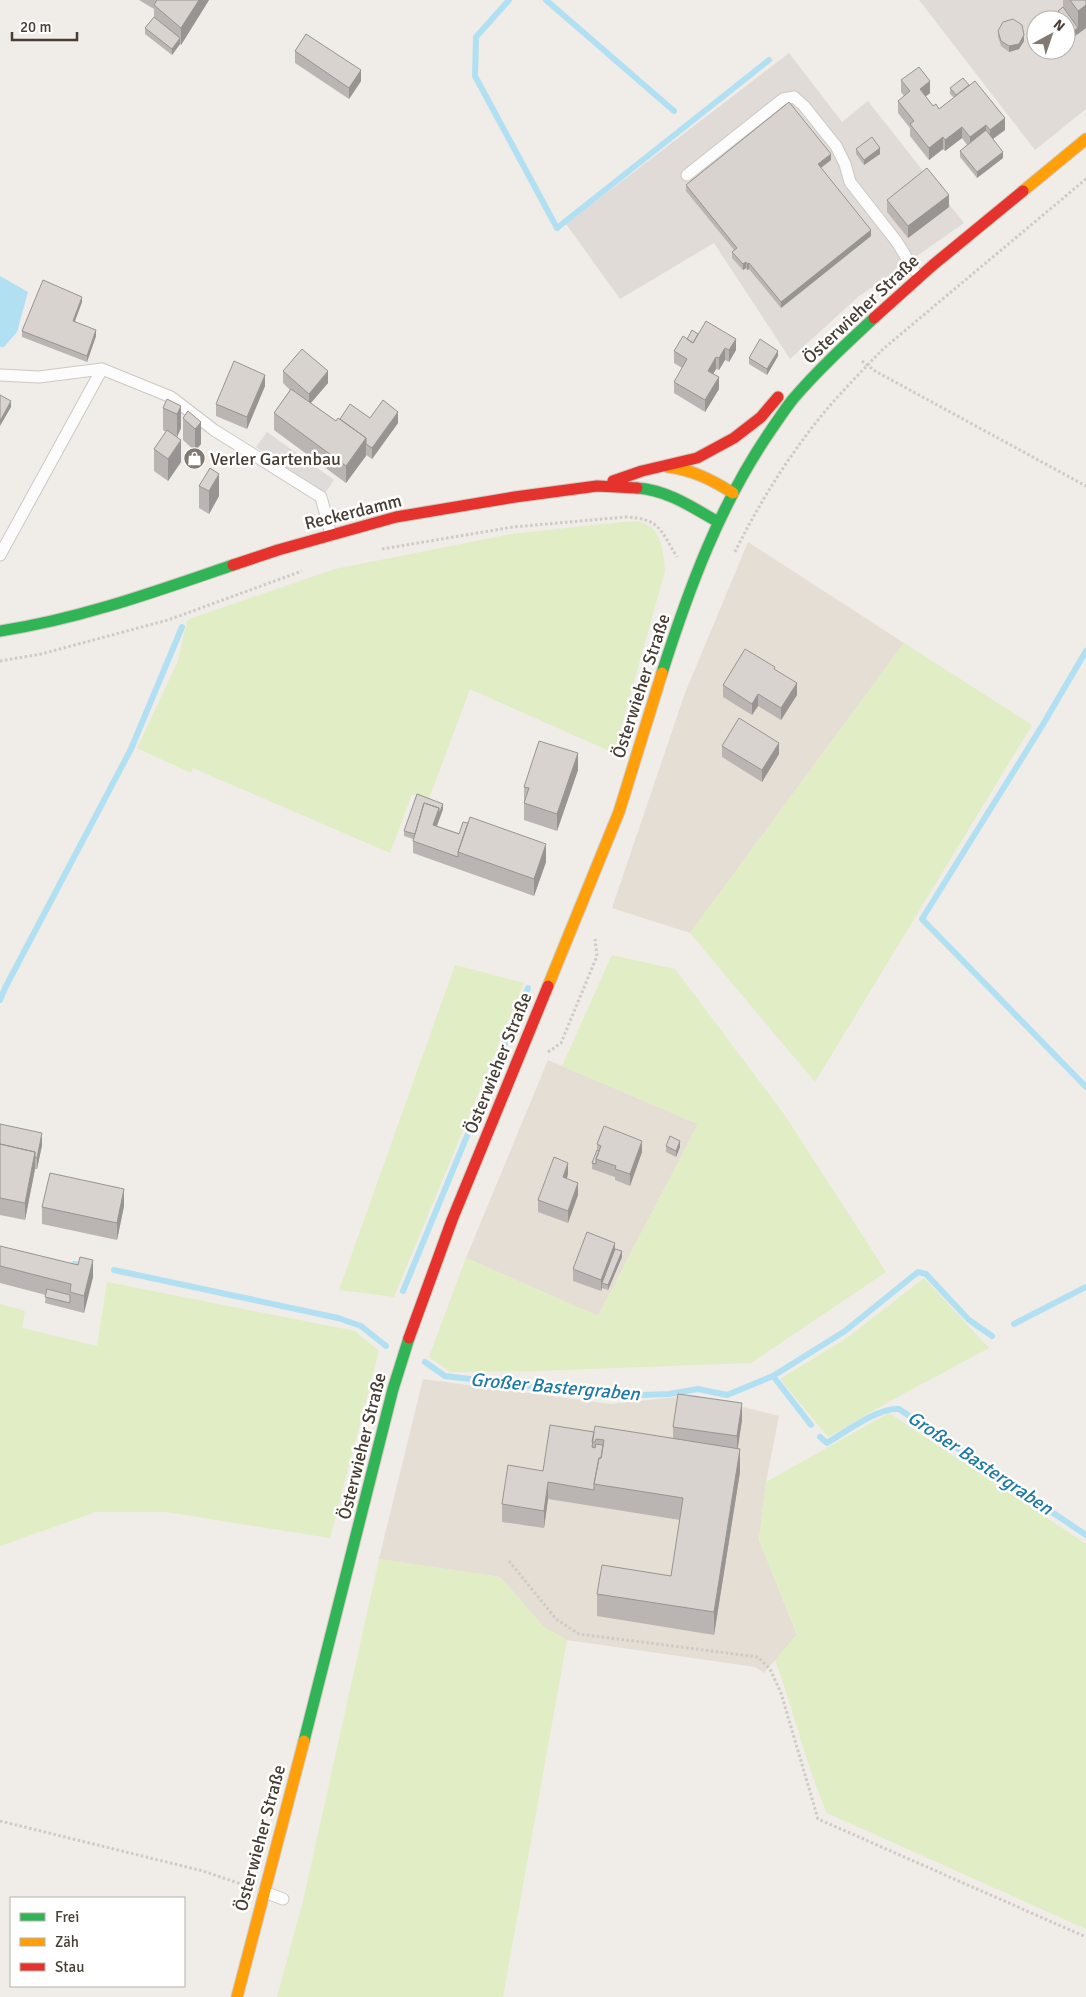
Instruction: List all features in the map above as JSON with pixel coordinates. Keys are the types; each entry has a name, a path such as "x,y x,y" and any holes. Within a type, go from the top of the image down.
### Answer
{"street":[{"name":"Österwieher Straße","path":"237,1997 394,1389 416,1317 452,1220 608,840 678,626 718,522 754,455 792,400 844,345 934,265 1086,139"},
{"name":"Österwieher Straße","path":"886,291 926,261 970,236"},
{"path":"597,486 642,471 697,458 734,438 761,417 786,389"},
{"path":"665,466 687,468 704,475 733,493"},
{"name":"Reckerdamm","path":"0,631 39,625 151,594 330,534 396,518 515,497 597,486 652,489 678,499 718,522"}],"lane":[{"path":"687,175 783,99 794,97 804,106 836,146 845,164 850,182 897,242 914,270"},
{"path":"0,555 102,369"},
{"path":"0,375 39,377 102,369 171,397 214,430 321,497 330,534"},
{"path":"264,1892 283,1898"}],"path":[{"path":"731,560 753,516 780,473 814,425 883,348 1086,179"},
{"path":"844,345 867,366 1086,486"},
{"path":"378,550 512,527 642,517 657,525 682,563 699,569"},
{"path":"0,661 40,654 168,620 306,570"},
{"path":"546,1054 561,1042 597,956 594,938"},
{"path":"509,1561 556,1619 579,1634 758,1657 770,1669 781,1693 818,1819 1086,1937"},
{"path":"0,1821 203,1871 264,1892"}],"shaded area":[{"path":"919,0 1086,0 1086,109 1035,150"},
{"path":"789,53 842,122 868,101 964,223 858,297 790,359 714,243 620,299 566,224"},
{"path":"267,432 334,480 324,495 256,447"},
{"path":"748,542 904,643 690,933 612,908 685,693"},
{"path":"548,1060 698,1124 598,1316 466,1258"},
{"path":"423,1379 610,1404 695,1395 779,1416 766,1482 759,1540 797,1635 764,1673 755,1667 567,1640 544,1627 500,1577 379,1559"}],"green space":[{"path":"639,522 652,528 660,541 665,571 614,753 470,689 428,801 412,794 390,853 193,768 191,773 137,748 178,661 187,621 192,618 335,569 511,534"},
{"path":"904,643 1032,725 815,1082 690,933"},
{"path":"612,955 675,969 784,1114 886,1272 751,1363 536,1371 450,1372 429,1357 466,1258 598,1316 698,1124 562,1066"},
{"path":"455,965 524,983 394,1297 339,1290"},
{"path":"924,1278 989,1348 828,1437 780,1379 847,1338"},
{"path":"107,1282 355,1331 379,1351 330,1538 166,1512 96,1512 0,1546 0,1304 25,1311 22,1328 97,1346"},
{"path":"889,1413 1086,1544 1086,1929 827,1813 819,1794 775,1660 797,1634 759,1540 766,1482"},
{"path":"379,1559 500,1577 544,1627 567,1640 503,1997 277,1997 303,1901"}],"water":[{"path":"0,276 28,292 17,332 4,347 0,347"}],"building":[{"path":"157,0 199,0 181,28 154,5"},
{"path":"1070,0 1086,0 1086,5 1078,11"},
{"path":"154,17 180,38 172,49 145,28"},
{"path":"1013,19 1022,25 1024,35 1019,44 1009,46 1001,41 998,31 1003,22"},
{"path":"306,34 361,70 349,88 295,51"},
{"path":"919,67 930,81 920,89 933,106 936,104 939,109 975,81 1005,118 990,130 986,125 970,137 962,127 945,140 943,137 929,148 910,124 914,121 898,101 910,91 901,80"},
{"path":"963,78 969,85 956,95 950,88"},
{"path":"789,102 831,154 818,164 871,230 781,302 749,263 743,264 732,252 737,248 686,185"},
{"path":"986,130 1003,152 977,172 960,151"},
{"path":"872,137 880,148 864,160 856,149"},
{"path":"927,168 949,195 908,226 887,200"},
{"path":"43,280 82,297 73,321 96,330 87,356 22,331"},
{"path":"706,321 736,339 729,350 725,348 719,358 716,357 708,371 719,377 705,400 674,382 687,359 674,351 683,336 693,343"},
{"path":"692,330 698,334 693,343 687,339"},
{"path":"760,339 778,351 767,369 749,358"},
{"path":"302,349 328,371 309,394 283,371"},
{"path":"234,361 265,375 247,417 216,404"},
{"path":"291,389 336,421 338,418 366,438 346,466 274,413"},
{"path":"0,395 11,401 0,421"},
{"path":"167,399 181,406 177,414 163,408"},
{"path":"383,400 398,412 372,448 366,444 366,438 340,419 350,404 370,418"},
{"path":"188,411 201,422 195,429 183,418"},
{"path":"167,430 181,440 168,459 154,449"},
{"path":"210,468 219,474 209,491 199,486"},
{"path":"745,649 797,683 781,708 758,694 752,704 723,685"},
{"path":"739,718 779,743 762,770 722,746"},
{"path":"539,741 578,753 557,814 524,803 529,788 524,787"},
{"path":"417,794 443,804 439,814 439,808 424,803 415,834 404,831"},
{"path":"424,803 439,808 433,825 459,834 463,822 468,823 458,857 413,841"},
{"path":"470,817 546,844 534,879 458,852"},
{"path":"0,1124 42,1133 37,1158 35,1157 35,1152 0,1144"},
{"path":"604,1126 642,1141 630,1174 615,1169 616,1166 596,1159 601,1146 597,1144"},
{"path":"670,1136 680,1141 676,1151 666,1146"},
{"path":"0,1144 35,1152 25,1203 0,1198"},
{"path":"597,1150 599,1151 596,1164 592,1163"},
{"path":"554,1157 568,1163 563,1177 578,1183 568,1211 538,1200"},
{"path":"50,1173 124,1189 117,1223 42,1207"},
{"path":"587,1232 615,1243 601,1280 573,1269"},
{"path":"0,1246 78,1265 80,1257 93,1260 84,1296 70,1292 71,1284 0,1266"},
{"path":"615,1249 622,1251 608,1285 602,1283"},
{"path":"47,1289 70,1295 70,1303 45,1297"},
{"path":"678,1394 742,1403 737,1436 673,1427"},
{"path":"550,1425 594,1432 592,1447 595,1448 596,1444 603,1445 594,1490 548,1482 544,1511 502,1504 508,1465 543,1471"},
{"path":"595,1426 740,1449 714,1612 597,1594 602,1565 671,1576 683,1498 594,1484 604,1440 596,1439 595,1442 592,1442"}],"waterway":[{"path":"509,0 476,37 475,76 557,228 769,60"},
{"path":"546,0 674,111"},
{"path":"0,1000 131,749 182,627"},
{"path":"1086,651 1042,726 922,919 1086,1087"},
{"path":"403,1291 528,988"},
{"name":"Großer Bastergraben","path":"74,1264 87,1266"},
{"name":"Großer Bastergraben","path":"114,1270 338,1318 361,1326 386,1346"},
{"path":"773,1376 845,1331 918,1272 926,1274 969,1320 992,1336"},
{"path":"1014,1324 1086,1287"},
{"name":"Großer Bastergraben","path":"425,1362 445,1376 615,1396 669,1394 698,1389 727,1395 773,1376 811,1425"},
{"name":"Großer Bastergraben","path":"820,1437 827,1443 872,1416 891,1409 899,1409 1086,1535"}],"traffic: fast":[{"path":"662,673 683,610 708,547 736,487 753,458 793,399 822,367 874,318"},
{"path":"637,488 648,489 669,496 718,522"},
{"path":"0,631 89,612 233,565"},
{"path":"304,1741 393,1389 409,1338"}],"traffic: slow":[{"path":"1023,191 1086,139"},
{"path":"668,467 702,476 733,493"},
{"path":"548,986 619,812 662,673"},
{"path":"237,1997 304,1741"}],"traffic: jam":[{"path":"874,318 933,265 1023,191"},
{"path":"613,481 642,471 697,458 734,438 761,417 778,397"},
{"path":"233,565 278,550 396,517 515,497 597,486 637,488"},
{"path":"409,1338 452,1220 548,986"}],"place":[{"name":"Verler Gartenbau","path":"194,459"}]}
